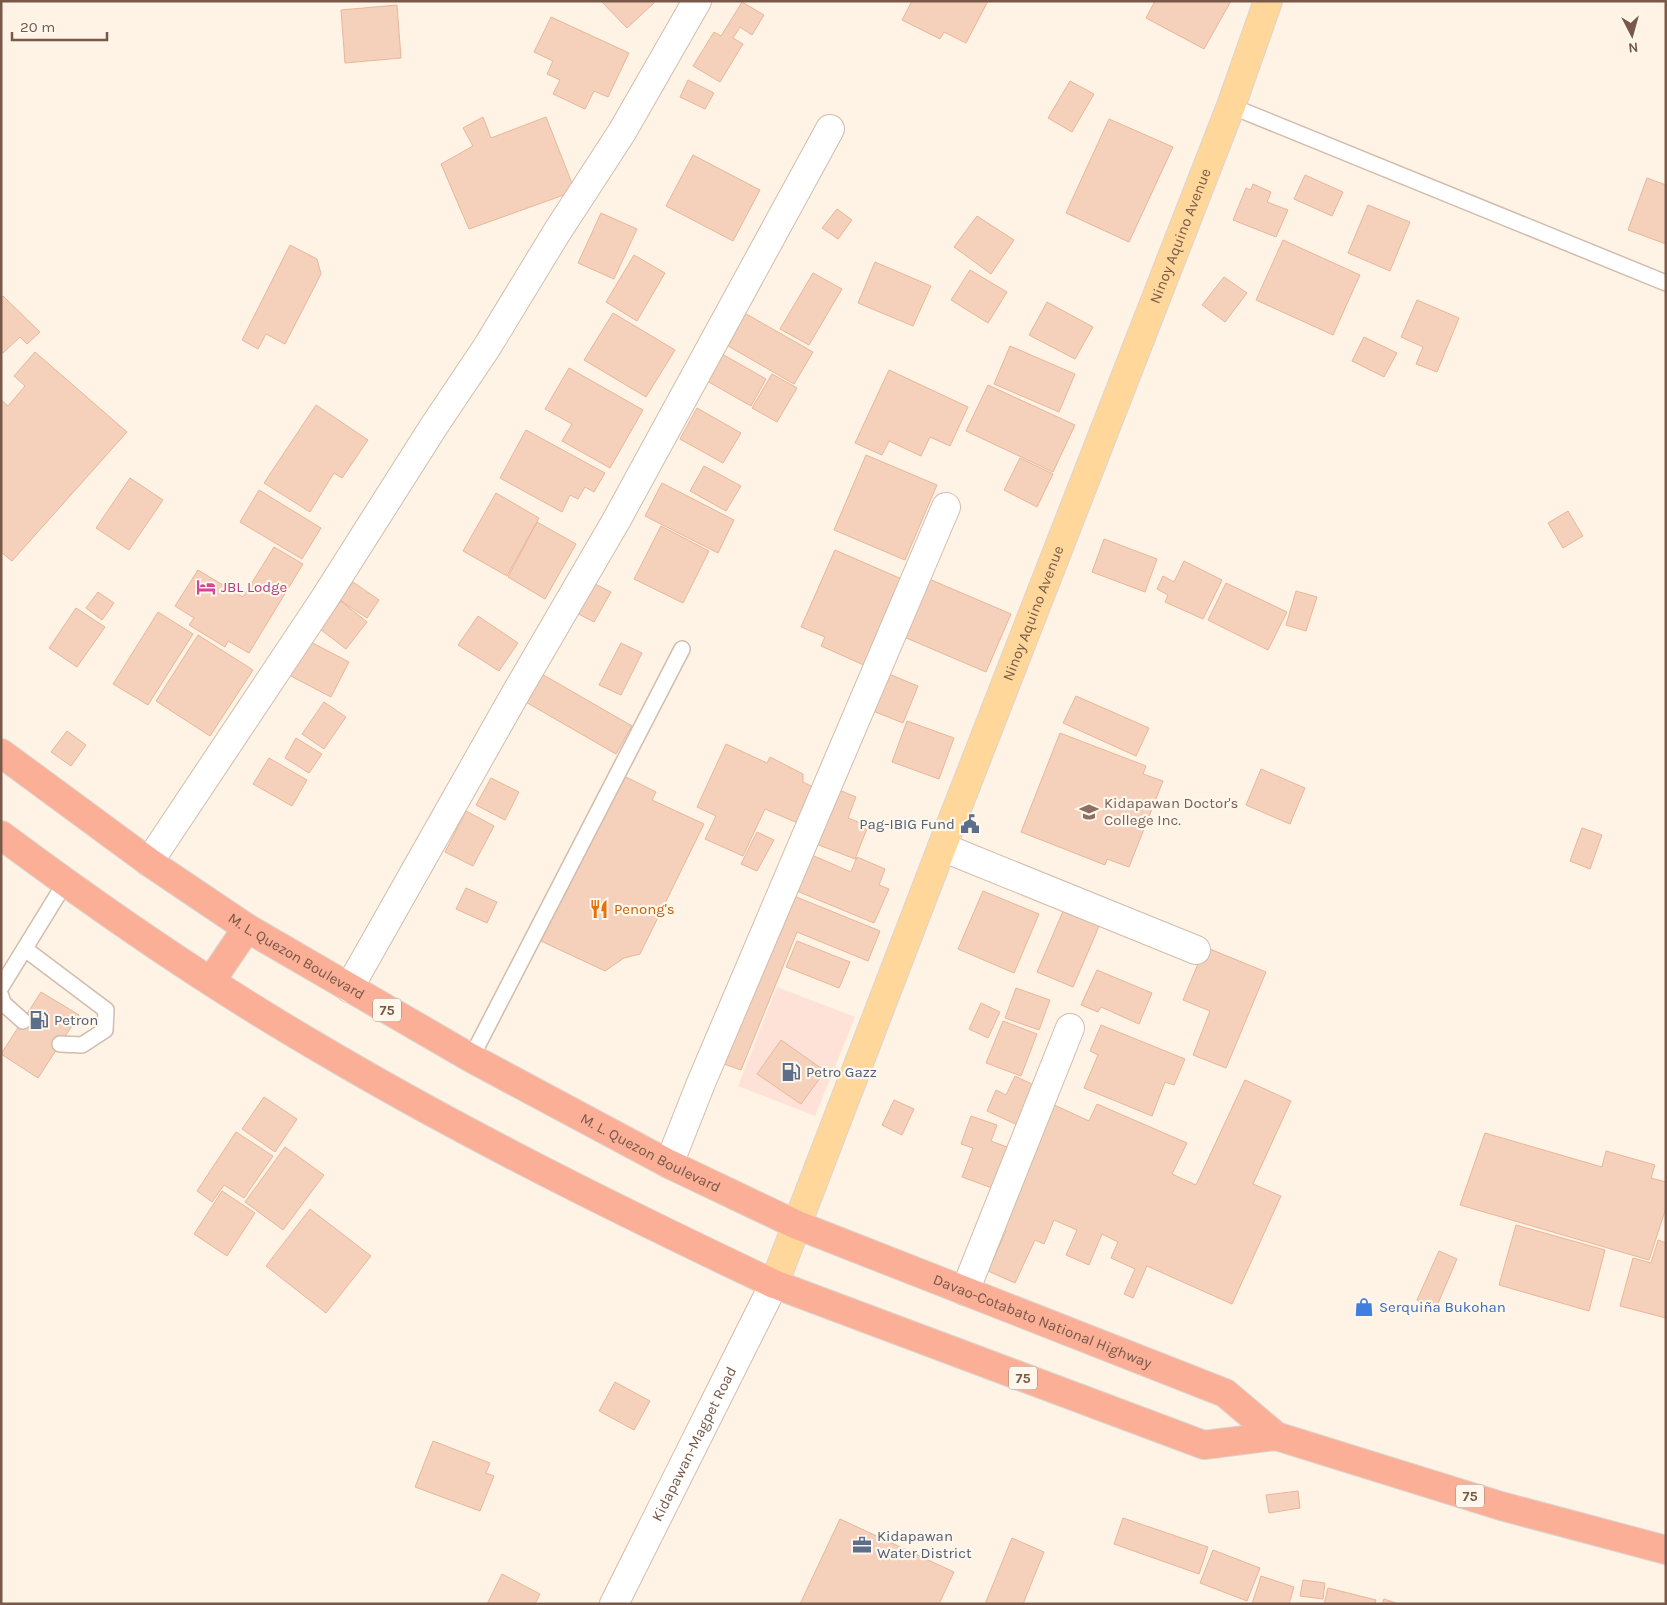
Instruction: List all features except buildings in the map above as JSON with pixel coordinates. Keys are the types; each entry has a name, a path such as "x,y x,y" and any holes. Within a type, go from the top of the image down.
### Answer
{"highway":[{"name":"M. L. Quezon Boulevard","path":"1,753 149,862 247,928 471,1058 669,1164 797,1225"},
{"name":"75","path":"1,834 65,883 211,981 318,1048 441,1117 640,1220 774,1284"},
{"path":"211,981 247,928"},
{"name":"Davao-Cotabato National Highway","path":"797,1225 1226,1393 1276,1436 1501,1506 1666,1550"},
{"name":"Davao-Cotabato National Highway","path":"774,1284 1204,1444 1276,1436"}],"main road":[{"name":"Ninoy Aquino Avenue","path":"774,1284 1231,106 1268,1"}],"street":[{"path":"149,862 241,721 323,601 434,426 487,347 557,232 622,132 697,1"},
{"path":"349,988 616,521 830,128"},
{"path":"669,1164 701,1082 946,507"},
{"path":"942,847 1196,950"},
{"path":"965,1291 1070,1028"},
{"name":"Kidapawan-Magpet Road","path":"614,1604 774,1284"}],"lane":[{"path":"1231,106 1666,284"},
{"path":"471,1058 682,649"},
{"path":"1,987 65,883"},
{"path":"25,949 106,1010 105,1030 82,1045 60,1044"},
{"path":"1,996 2,1003 23,1021"}],"shaded area":[{"path":"777,987 855,1017 815,1116 738,1086"}],"place":[{"name":"JBL Lodge","path":"206,587"},
{"name":"Kidapawan Doctor's College Inc.","path":"1089,812"},
{"name":"Pag-IBIG Fund","path":"970,824"},
{"name":"Penong's","path":"599,909"},
{"name":"Petron","path":"39,1020"},
{"name":"Petro Gazz","path":"791,1072"},
{"name":"Serquiña Bukohan","path":"1364,1307"},
{"name":"Kidapawan Water District","path":"862,1545"}]}
